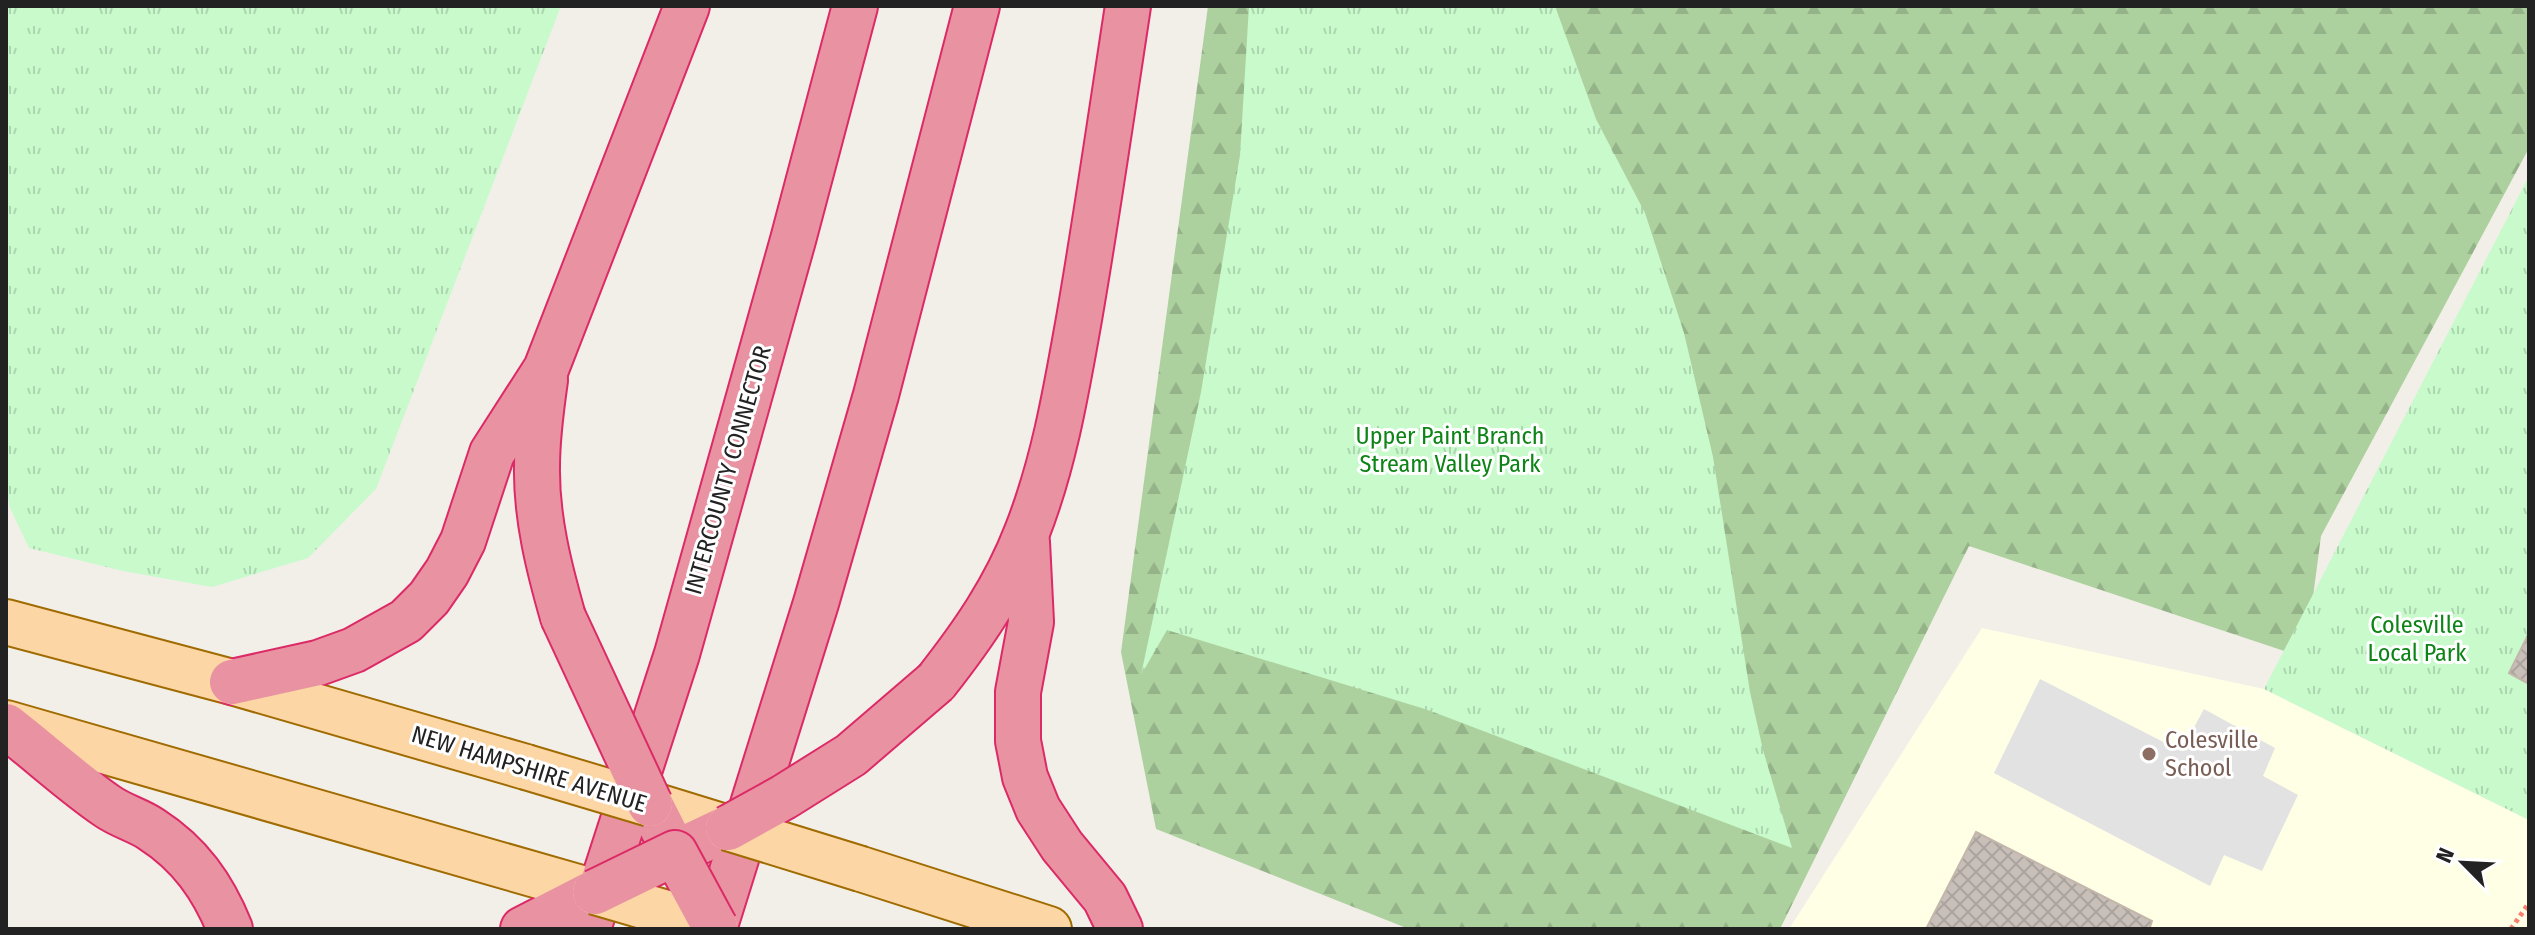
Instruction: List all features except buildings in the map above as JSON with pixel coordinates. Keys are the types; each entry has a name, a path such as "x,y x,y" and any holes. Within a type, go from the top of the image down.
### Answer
{"highway":[{"path":"232,682 330,659 354,650 406,621 429,598 447,572 463,541 492,453 546,369 687,6"},
{"name":"INTERCOUNTY CONNECTOR","path":"591,911 677,654 855,6"},
{"path":"717,928 876,395 977,6"},
{"path":"523,929 591,911 675,853 784,797 851,755 936,682 974,634 1002,587 1027,534 1046,480 1060,425 1128,6"},
{"path":"546,369 537,467 539,504 550,572 563,617 650,804 717,928"},
{"path":"1027,534 1031,622 1018,692 1018,741 1025,777 1038,809 1062,846 1105,898 1120,929"},
{"path":"6,724 109,808 150,828 178,849 219,900 230,929"}],"main road":[{"name":"NEW HAMPSHIRE AVENUE","path":"6,622 232,682 526,767 1049,929"},
{"path":"6,724 491,862 591,911 717,928"}],"path":[{"path":"2511,929 2529,903"}],"shaded area":[{"name":"Colesville School","path":"1982,628 2264,689 2529,820 2529,929 1789,929"},
{"path":"2040,679 2181,751 2204,709 2275,748 2263,776 2298,795 2262,871 2224,855 2210,886 1994,773"}],"green space":[{"path":"6,6 561,6 376,489 308,558 212,587 123,571 29,548 10,508 6,485"},
{"path":"1208,6 2529,6 2529,148 2321,536 2305,658 1969,546 1780,929 1409,929 1156,829 1121,652"},
{"name":"Upper Paint Branch Stream Valley Park","path":"1249,6 1555,6 1596,119 1645,213 1684,333 1713,457 1750,692 1763,750 1792,848 1428,710 1167,630 1141,675 1201,392 1240,155"},
{"name":"Colesville Local Park","path":"2529,176 2529,820 2264,689"}],"place":[{"name":"Colesville School","path":"2149,754"}]}
